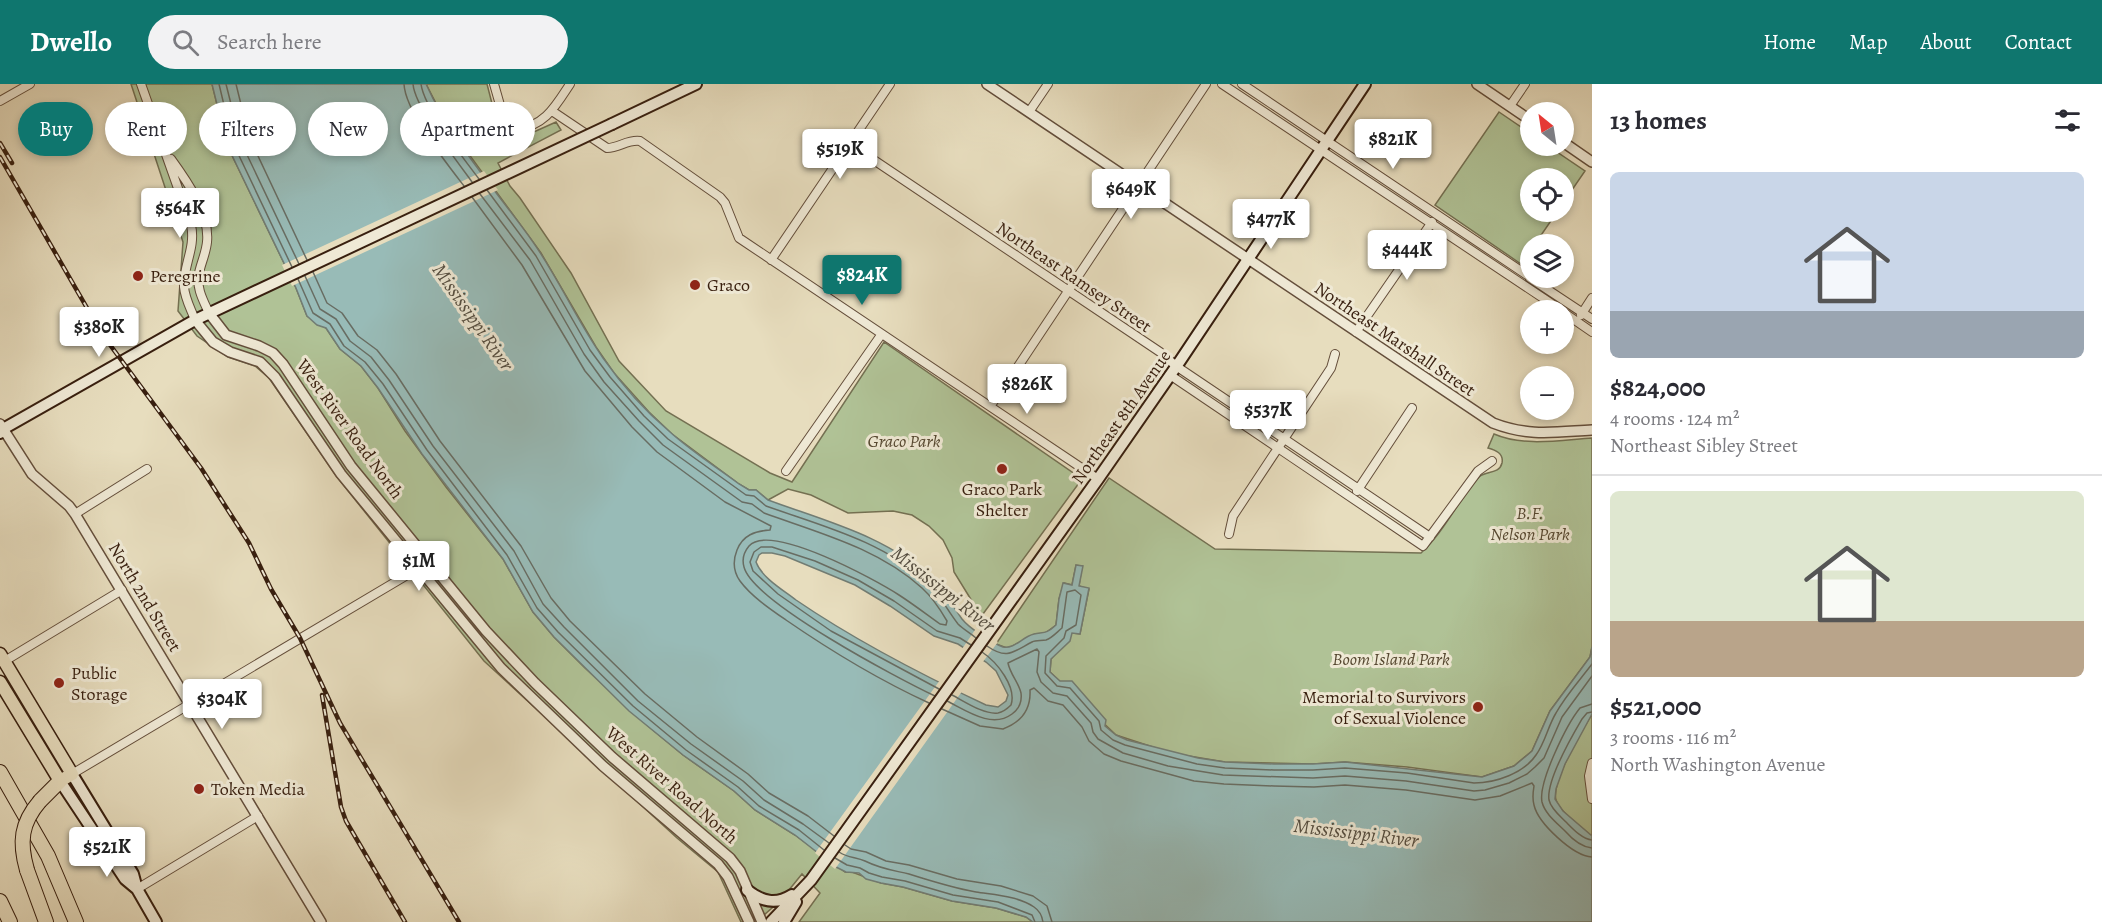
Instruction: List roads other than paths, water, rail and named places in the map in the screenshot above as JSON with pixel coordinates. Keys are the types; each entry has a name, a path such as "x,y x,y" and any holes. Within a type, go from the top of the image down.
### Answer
{"highway":[{"path":"0,772 48,856 76,922"},
{"path":"46,922 27,870 22,847 23,830 27,818 40,801 66,778"},
{"path":"0,901 10,922"}],"main road":[{"path":"1,429 195,320 247,294 696,84"},
{"name":"Northeast 8th Avenue","path":"808,883 1098,479 1365,84"},
{"path":"2,660 66,778 125,879 137,889 156,922"},
{"path":"0,682 66,778"},
{"path":"747,890 756,897 773,902 784,900 808,883"},
{"path":"771,922 808,883"},
{"path":"784,922 808,883"}],"street":[{"path":"0,101 30,84"},
{"name":"West River Road North","path":"141,84 147,102"},
{"path":"494,84 504,119 510,128 515,130 546,117 570,84"},
{"path":"771,260 890,84"},
{"name":"Northeast Marshall Street","path":"987,84 1493,423 1509,430 1527,433 1592,430"},
{"path":"1029,112 1048,84"},
{"path":"990,406 1002,392 1206,84"},
{"path":"1222,84 1437,214 1520,271"},
{"path":"1242,84 1430,224 1545,300"},
{"path":"1477,84 1520,113"},
{"path":"1510,106 1525,84"},
{"path":"552,111 607,148 615,148 634,140 640,141 720,197 726,203 739,238 1098,479"},
{"name":"Northeast Ramsey Street","path":"850,144 1160,352 1173,370 1279,447 1423,546 1430,537 1284,438 1173,370"},
{"path":"1574,150 1592,162"},
{"name":"West River Road North","path":"167,156 194,237 184,285 185,298 195,320 213,342 230,352 260,362 275,377 341,474 501,668 603,766 718,864 728,877 749,922"},
{"name":"West River Road North","path":"168,156 189,186 204,221 207,241 198,275 198,289 209,313 226,335 273,353 283,364 351,466 506,653 612,757 730,858 740,871 762,922"},
{"path":"1356,332 1437,214"},
{"path":"1545,288 1592,319"},
{"path":"1592,298 1576,321 1592,332"},
{"path":"786,471 881,334"},
{"path":"1229,534 1233,516 1331,368 1335,354"},
{"path":"1353,497 1412,408"},
{"name":"North 2nd Street","path":"1,429 32,474 75,514 321,922"},
{"path":"1430,537 1478,471 1492,461"},
{"path":"75,514 147,469"},
{"path":"66,778 429,562"},
{"path":"2,660 122,590"},
{"path":"603,766 612,757"},
{"path":"1592,763 1589,776 1592,799"},
{"path":"137,889 258,816"},
{"path":"682,834 690,824"}],"water":[{"name":"Mississippi River","path":"212,84 426,84 435,102 400,102 400,156 469,156 542,256 610,368 652,415 704,459 739,484 749,490 756,490 768,500 854,531 895,551 937,583 965,623 1003,647 1011,646 1034,634 1048,631 1056,625 1063,583 1072,585 1076,565 1083,566 1079,586 1089,588 1080,634 1072,633 1070,641 1051,659 1050,672 1060,681 1072,681 1106,720 1105,726 1116,735 1127,740 1198,758 1225,762 1313,764 1345,762 1482,777 1514,766 1532,751 1550,711 1590,657 1592,647 1592,714 1565,764 1555,799 1563,811 1592,836 1592,922 1033,922 1026,917 996,908 952,901 866,879 859,873 846,872 836,867 795,835 755,810 734,791 683,755 629,711 554,637 533,612 503,559 422,454 378,388 361,366 340,349 326,328 317,325 307,316 296,288 232,156 296,156 296,102 216,102","holes":["762,553 785,556 855,585 934,636 958,644 986,662 996,671 1008,695 1006,701 998,707 986,705 889,656 796,600 768,578 756,562"]}],"railway":[{"path":"0,143 12,163"},
{"path":"0,157 102,334 201,468 249,543 271,589 300,638 340,723 459,922"},
{"path":"322,695 341,807 346,821 405,922"}],"place":[{"name":"Peregrine","path":"138,276"},
{"name":"Graco","path":"695,285"},
{"name":"Graco Park Shelter","path":"1002,469"},
{"name":"Public Storage","path":"59,683"},
{"name":"Memorial to Survivors of Sexual Violence","path":"1478,707"},
{"name":"Token Media","path":"199,789"}],"park label":[{"name":"Graco Park","path":"904,441"},
{"name":"B.F. Nelson Park","path":"1530,523"},
{"name":"Boom Island Park","path":"1391,659"}]}
